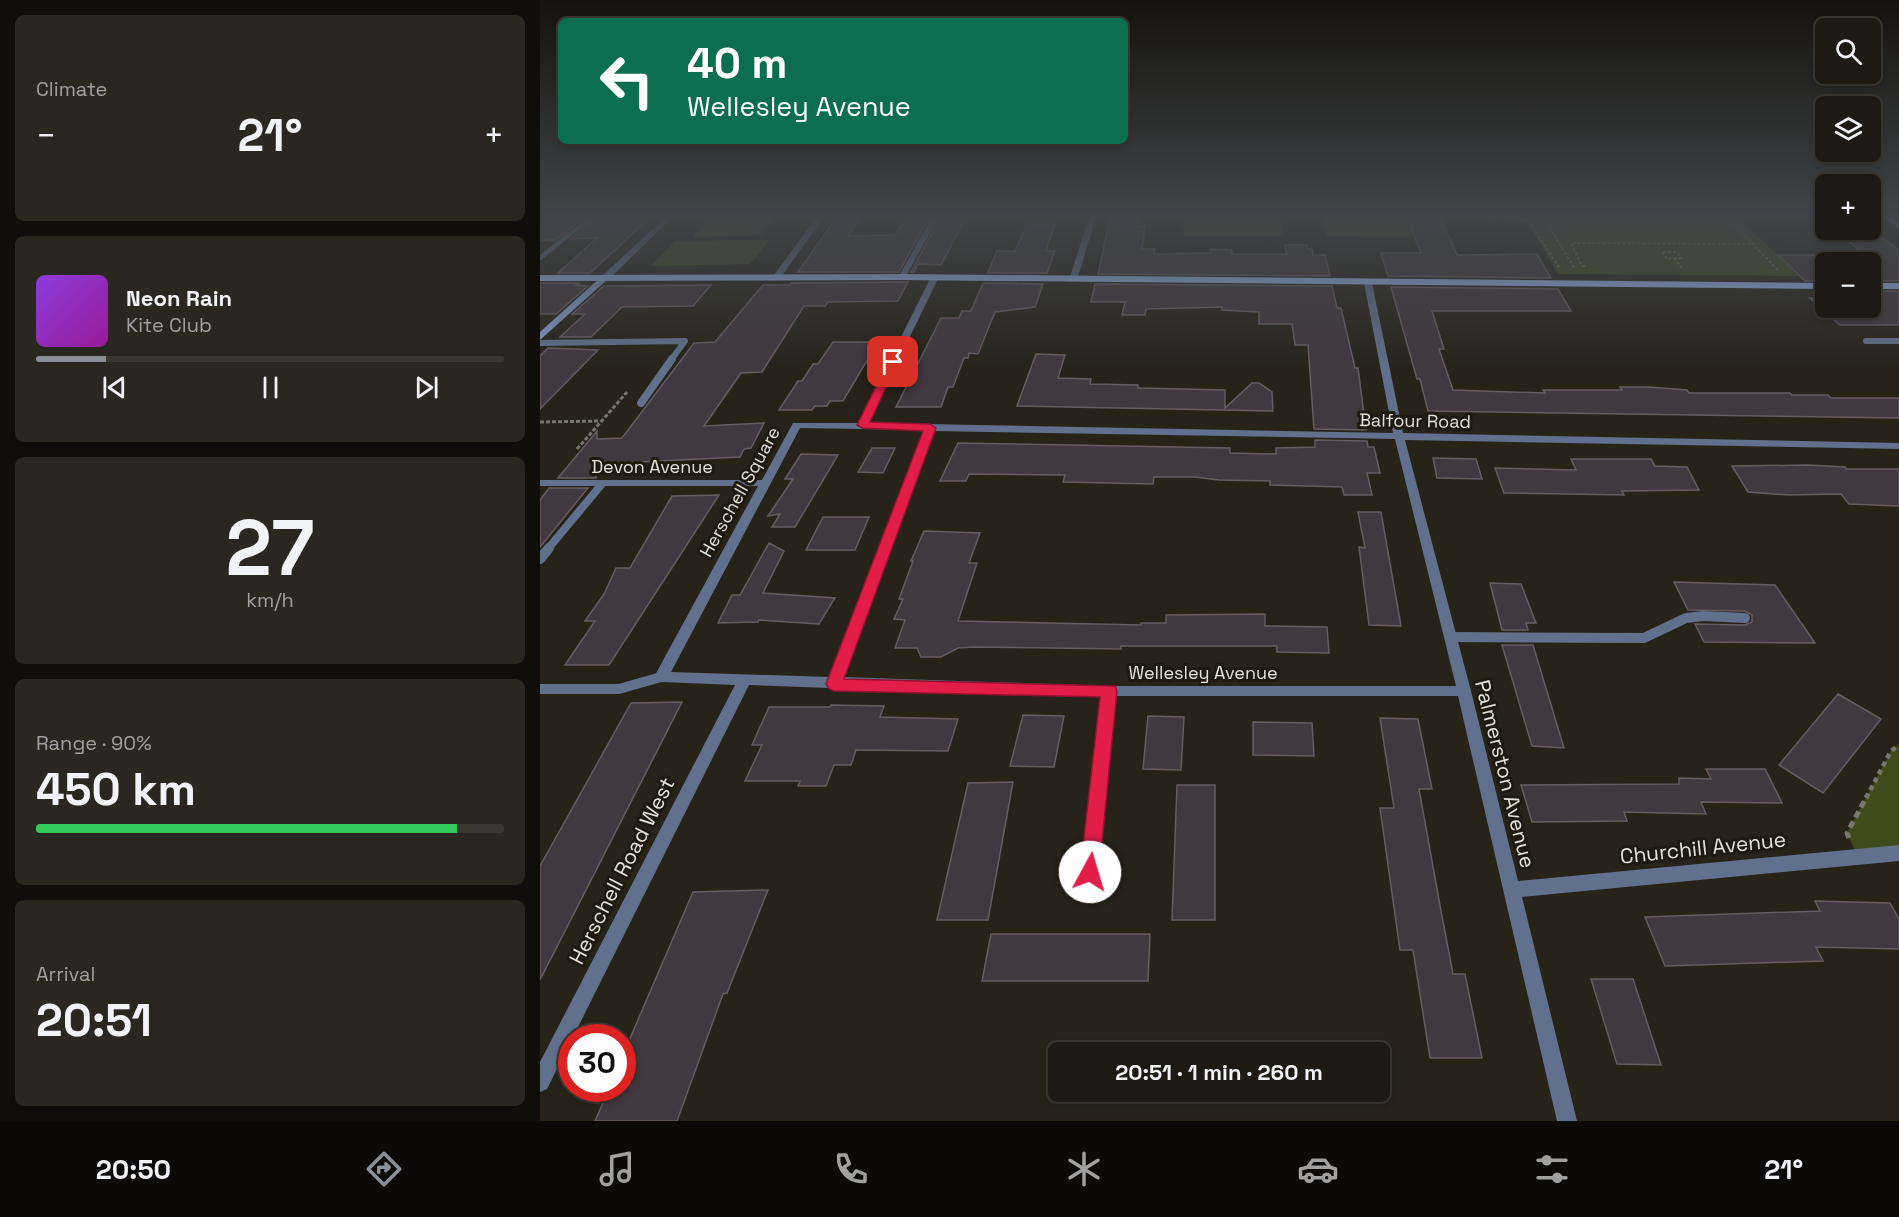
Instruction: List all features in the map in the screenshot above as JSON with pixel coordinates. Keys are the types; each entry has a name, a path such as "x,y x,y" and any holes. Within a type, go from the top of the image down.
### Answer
{"main road":[{"path":"540,278 902,278 1815,286"},
{"path":"540,338 605,278"},
{"path":"1881,286 1899,286"}],"street":[{"path":"605,278 618,266"},
{"path":"776,278 785,266"},
{"path":"1073,280 1077,266"},
{"path":"862,425 934,279"},
{"name":"Palmerston Avenue","path":"1368,283 1399,437 1464,691 1567,1121"},
{"name":"Herschell Square","path":"661,677 797,425 930,428"},
{"path":"661,677 834,684 930,428"},
{"name":"Balfour Road","path":"930,428 1899,446"},
{"name":"Devon Avenue","path":"540,483 764,483"},
{"name":"Herschell Road West","path":"540,1082 744,681"},
{"name":"Wellesley Avenue","path":"834,684 1109,691 1464,691"},
{"path":"1090,872 1109,691"},
{"name":"Churchill Avenue","path":"1512,890 1857,855 1899,853"}],"lane":[{"path":"902,278 908,266"},
{"path":"540,343 685,340 641,403"},
{"path":"1866,341 1899,341"},
{"path":"540,560 601,484"},
{"path":"1450,637 1644,638 1659,634 1679,620 1745,618"},
{"path":"540,689 619,689 661,677"}],"path":[{"path":"1574,266 1586,285"},
{"path":"1775,266 1793,286"},
{"path":"577,449 627,392"},
{"path":"540,422 601,421"},
{"path":"1857,855 1847,833 1891,751 1899,745"}],"green space":[{"path":"1554,266 1790,266 1800,276 1558,274"},
{"path":"1899,745 1899,853 1857,855 1847,833 1891,751"}],"building":[{"path":"565,266 597,266 590,273 558,273"},
{"path":"802,266 902,266 899,272 798,272"},
{"path":"991,266 1049,266 1047,273 988,273"},
{"path":"1100,266 1328,266 1330,276 1098,274"},
{"path":"1385,266 1544,266 1551,278 1388,276"},
{"path":"1790,266 1815,266 1815,281 1805,281"},
{"path":"1881,266 1899,266 1899,281 1881,281"},
{"path":"908,282 898,301 828,302 825,306 804,306 762,372 741,373 704,426 764,423 751,448 744,449 740,457 598,464 596,478 558,478 597,431 597,439 622,438 694,343 715,342 763,285"},
{"path":"540,283 579,283 576,285 588,286 556,314 540,314"},
{"path":"983,283 1043,284 1035,307 995,312 978,354 969,353 968,358 964,358 953,387 948,387 941,407 896,407 941,318 959,318 962,311 971,311"},
{"path":"1095,284 1332,286 1337,308 1341,308 1355,368 1358,368 1366,430 1314,429 1308,345 1295,345 1292,324 1259,324 1259,312 1222,310 1222,307 1146,309 1145,315 1122,315 1125,302 1091,302"},
{"path":"711,285 693,306 622,307 591,337 560,337 585,314 572,314 604,286"},
{"path":"1391,287 1558,289 1571,311 1432,311 1444,349 1439,349 1453,390 1545,393 1543,390 1622,390 1620,387 1649,387 1687,390 1689,393 1790,393 1792,395 1828,395 1831,398 1899,398 1899,418 1428,411"},
{"path":"1881,291 1899,291 1899,325 1840,325 1832,318 1881,318"},
{"path":"833,342 878,342 843,401 830,401 827,406 815,406 812,410 779,410 798,381 802,381 813,364 818,364"},
{"path":"548,348 598,350 540,409 540,356"},
{"path":"1036,354 1065,355 1058,378 1091,379 1090,384 1138,385 1138,388 1225,390 1225,408 1252,383 1259,383 1272,392 1273,411 1017,406"},
{"path":"1315,440 1367,441 1368,447 1374,447 1380,473 1367,473 1372,495 1344,495 1342,487 1270,485 1270,481 1194,477 1154,477 1153,484 1063,482 1065,475 969,474 966,481 940,481 958,443 1230,448 1230,453 1276,454 1276,448 1315,447"},
{"path":"872,448 895,448 883,473 858,472"},
{"path":"801,454 838,455 795,527 772,527 780,514 768,516 793,479 785,479"},
{"path":"1433,458 1476,459 1482,479 1437,478"},
{"path":"1571,459 1651,459 1655,466 1687,467 1699,490 1622,491 1624,495 1504,493 1495,468 1576,470"},
{"path":"1732,466 1845,467 1846,469 1899,469 1899,506 1849,504 1841,494 1788,495 1748,492"},
{"path":"549,488 588,488 540,547 540,500"},
{"path":"719,495 609,665 565,665 595,621 585,621 604,594 616,568 630,568 672,496"},
{"path":"1358,512 1381,512 1401,626 1369,625 1359,547 1365,548"},
{"path":"823,517 869,517 855,550 806,550"},
{"path":"924,531 980,533 969,563 977,563 958,621 1141,625 1141,623 1166,623 1166,615 1265,614 1265,626 1327,627 1329,653 1277,652 1277,646 1121,646 1121,649 973,647 958,648 941,657 921,657 917,648 895,648 905,620 894,619 903,599 899,599 913,561 911,561"},
{"path":"769,543 784,551 763,593 835,598 819,624 759,620 758,622 718,623 732,595 740,595"},
{"path":"1674,582 1775,585 1815,643 1704,642 1695,624 1745,625 1752,622 1752,615 1745,611 1688,610"},
{"path":"1490,583 1521,584 1536,623 1526,623 1528,630 1502,630"},
{"path":"1502,645 1533,645 1564,748 1532,746"},
{"path":"1838,694 1881,719 1823,793 1779,765"},
{"path":"682,702 540,980 540,866 631,703"},
{"path":"831,705 884,706 880,717 958,719 948,751 856,750 851,765 834,765 826,786 798,786 800,781 745,781 762,745 752,745 769,707 830,707"},
{"path":"1023,715 1064,716 1054,767 1010,766"},
{"path":"1148,716 1184,717 1181,770 1143,769"},
{"path":"1380,718 1418,719 1432,789 1419,789 1441,911 1453,974 1465,974 1482,1058 1430,1058 1413,950 1400,950 1380,808 1394,808"},
{"path":"1253,722 1312,723 1314,756 1253,755"},
{"path":"1706,769 1765,769 1782,803 1701,802 1706,814 1624,812 1627,821 1532,822 1521,785 1679,784 1679,778 1711,779"},
{"path":"1013,782 988,920 937,920 968,783"},
{"path":"1177,785 1215,785 1215,920 1172,920"},
{"path":"768,890 727,993 723,994 677,1121 595,1121 603,1102 636,1102 636,1024 693,892"},
{"path":"1815,901 1890,903 1899,919 1899,949 1816,947 1823,961 1665,966 1645,917 1820,911"},
{"path":"991,934 1150,934 1148,981 982,981"},
{"path":"1591,979 1633,979 1661,1065 1617,1064"}],"route":[{"path":"893,362 862,425 930,428 834,684 1109,691 1090,872"}]}
